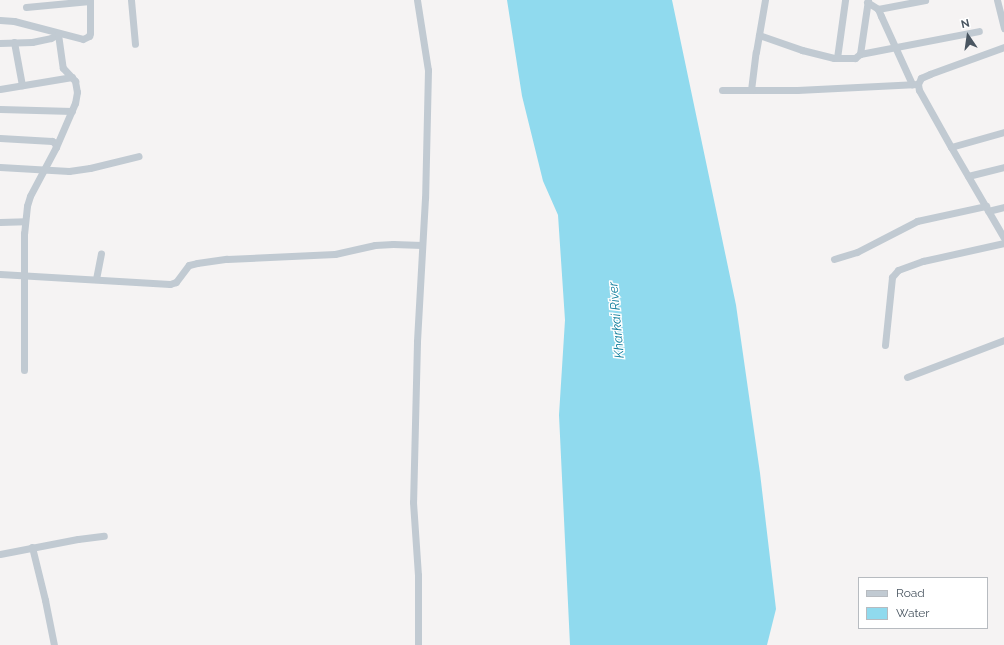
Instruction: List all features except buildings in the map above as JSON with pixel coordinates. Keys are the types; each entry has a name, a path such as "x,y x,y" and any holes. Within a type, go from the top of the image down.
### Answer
{"street":[{"path":"0,20 83,39 89,36 90,0 26,6"},
{"path":"132,0 135,44"},
{"path":"417,0 428,70 417,342 413,502 418,575 418,645"},
{"path":"751,90 766,0"},
{"path":"837,58 845,0"},
{"path":"878,9 926,0"},
{"path":"997,0 1004,28"},
{"path":"860,54 868,1"},
{"path":"868,1 878,9 915,84 1004,238"},
{"path":"759,35 802,50 837,58 855,58 860,54 896,46 979,31"},
{"path":"0,43 51,38 58,34"},
{"path":"24,370 25,221 27,206 30,196 56,148 72,111 77,92 77,84 63,68 61,62 58,34"},
{"path":"14,42 22,85"},
{"path":"722,90 797,90 915,84 921,78 930,74 1004,47"},
{"path":"0,89 72,77"},
{"path":"0,109 72,111"},
{"path":"951,147 1004,132"},
{"path":"0,138 52,141 56,143 56,148"},
{"path":"0,167 78,170 139,156"},
{"path":"968,176 1004,167"},
{"path":"834,259 857,252 917,221 1004,207"},
{"path":"0,222 25,221"},
{"path":"885,345 892,277 898,270 923,261 1004,242"},
{"path":"0,274 170,284 176,282 189,265 197,263 227,259 335,254 375,245 422,245"},
{"path":"96,279 101,253"},
{"path":"908,377 1004,340"},
{"path":"0,554 32,547 104,536"},
{"path":"32,547 54,645"}],"water":[{"name":"Kharkai River","path":"507,0 672,0 736,305 760,473 776,609 767,645 570,645 559,415 565,320 558,215 543,181 522,96"}]}
